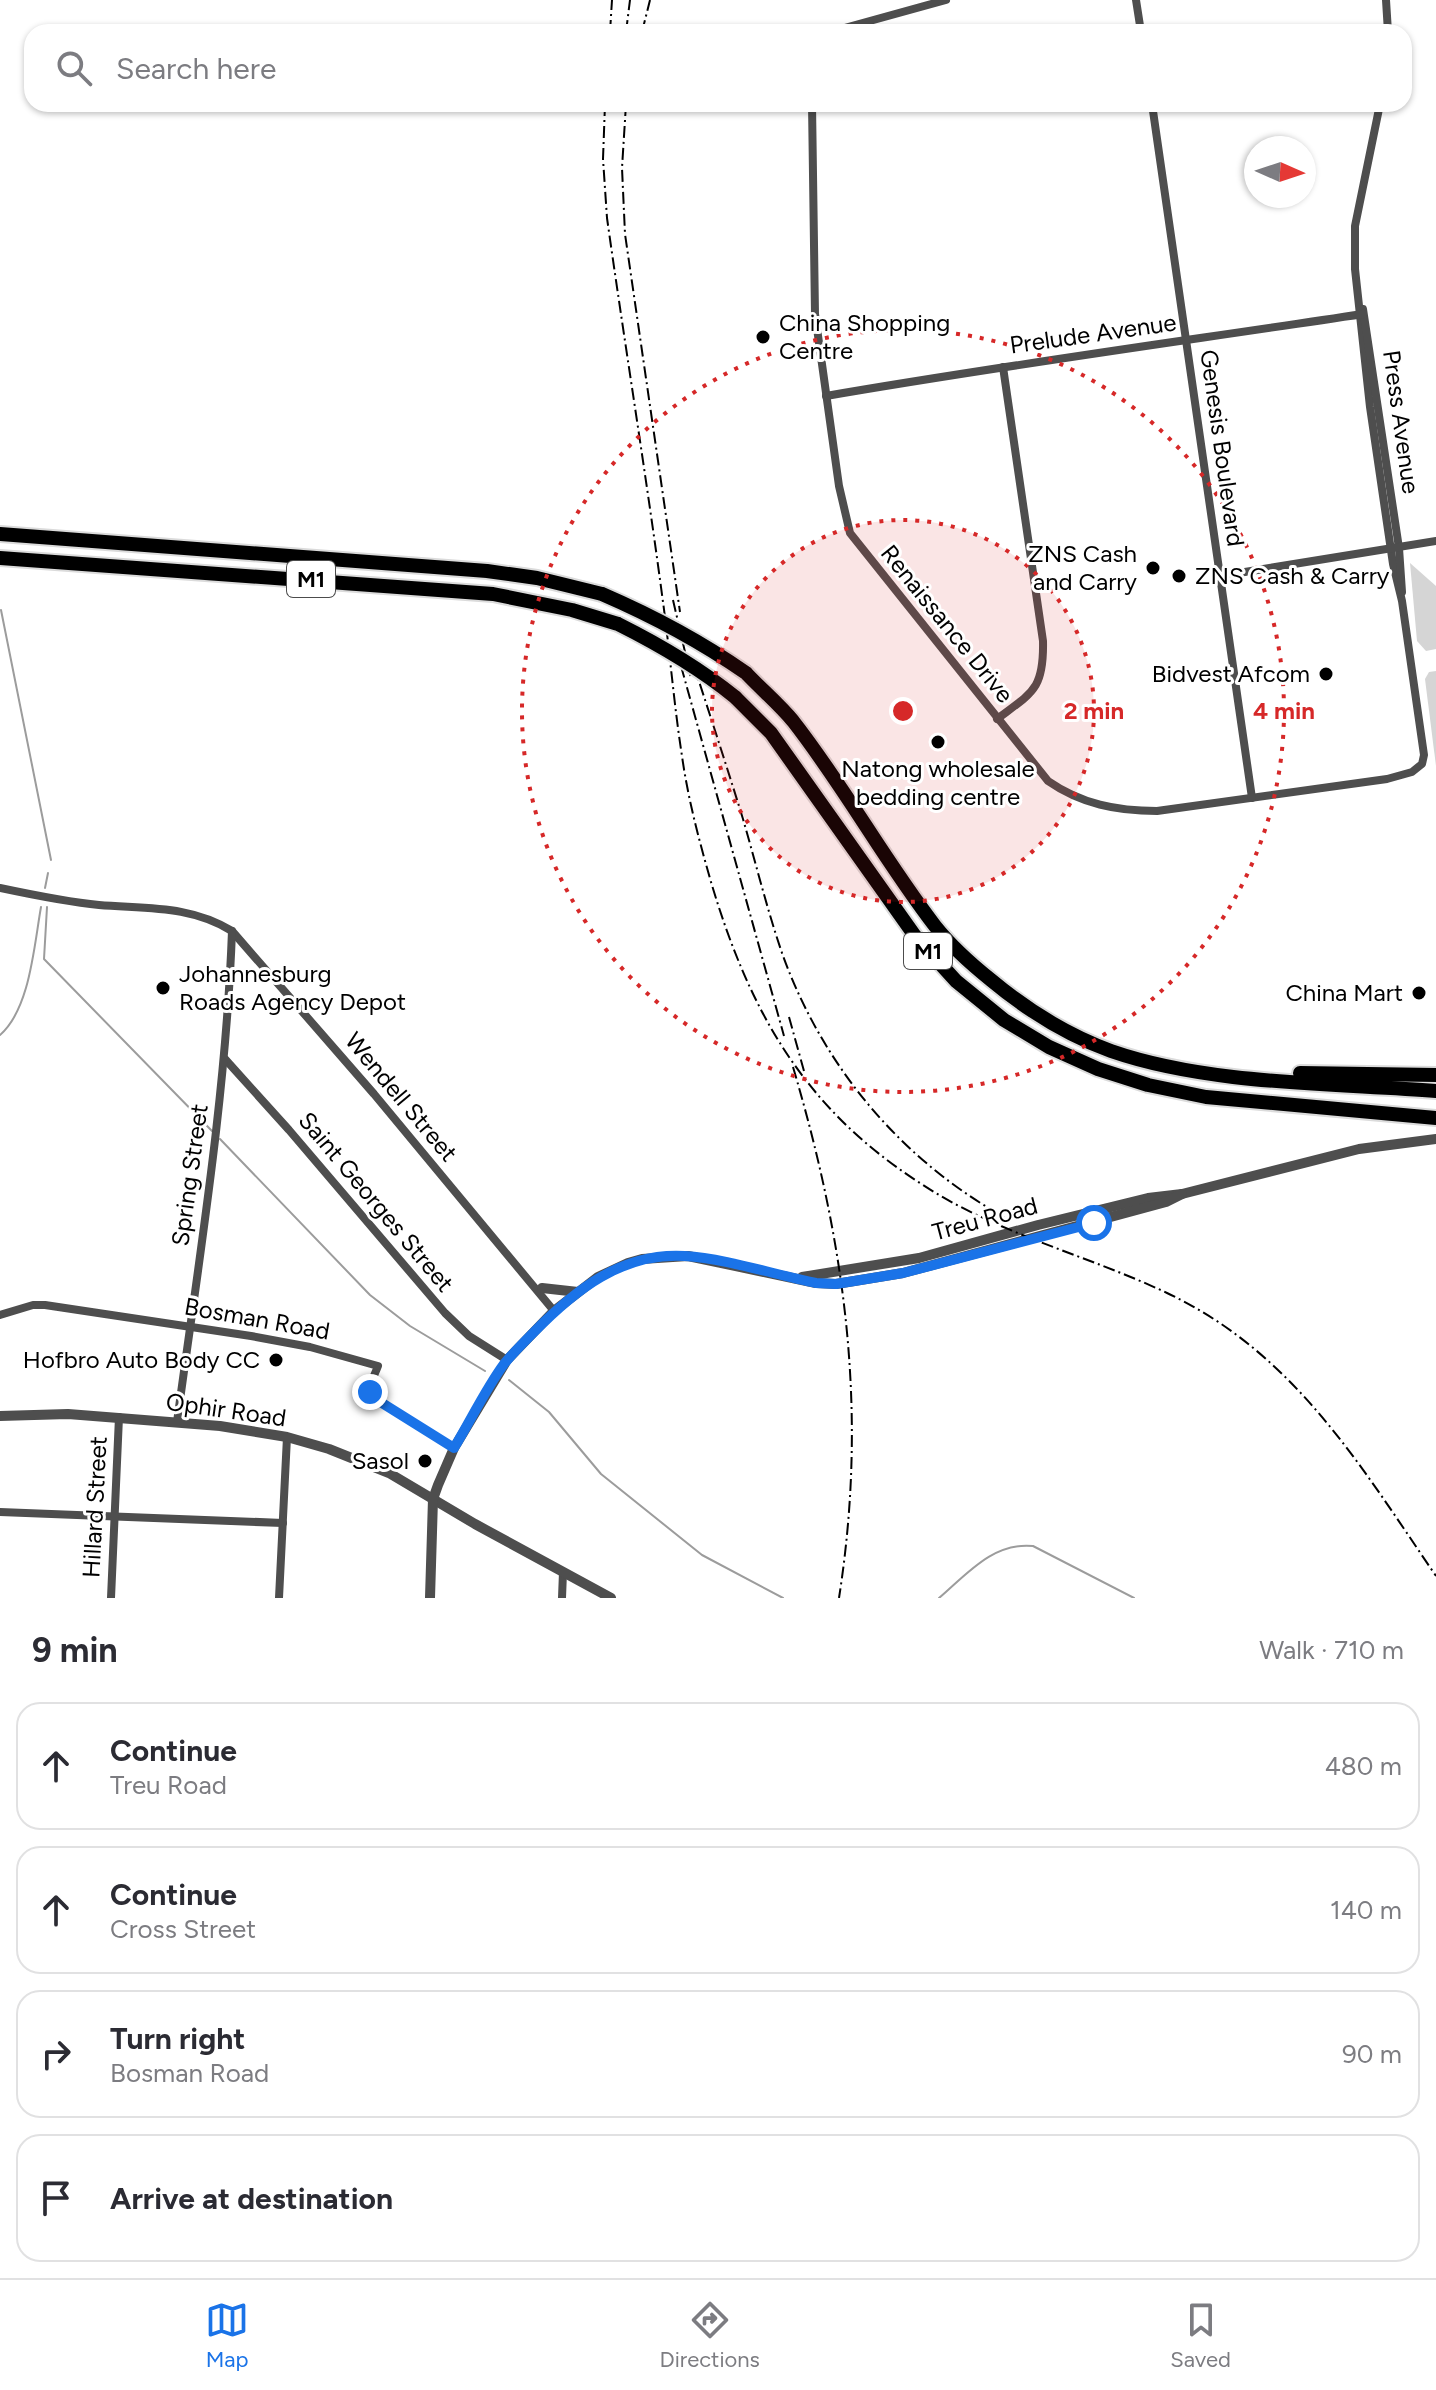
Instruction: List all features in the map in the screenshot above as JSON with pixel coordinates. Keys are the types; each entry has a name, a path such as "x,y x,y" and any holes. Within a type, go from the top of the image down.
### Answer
{"highway":[{"name":"M1","path":"0,534 487,571 537,578 602,594 673,627 746,673 792,720 936,927 972,964 1014,999 1084,1040 1152,1063 1211,1074 1436,1091"},
{"name":"M1","path":"0,558 493,594 572,610 618,624 704,672 771,733 915,936 956,981 1015,1027 1049,1047 1098,1069 1159,1087 1206,1097 1431,1117"},
{"path":"1211,1074 1230,1071 1436,1075"}],"street":[{"path":"859,24 946,0"},
{"path":"1136,0 1140,24"},
{"path":"1386,0 1388,24"},
{"name":"Renaissance Drive","path":"812,112 813,287 839,486 850,533 1048,781 1086,801 1133,811 1157,811 1387,779 1417,769"},
{"name":"Genesis Boulevard","path":"1153,112 1252,798"},
{"name":"Press Avenue","path":"1378,112 1355,226 1359,297 1424,755 1417,769"},
{"name":"Prelude Avenue","path":"826,396 1362,314"},
{"path":"997,719 1031,694 1040,679 1043,664 1043,641 1003,367"},
{"name":"Press Avenue","path":"1370,377 1396,525 1395,549 1401,560 1402,601"},
{"path":"1396,525 1408,539 1418,544"},
{"path":"1220,576 1436,541"},
{"path":"1401,560 1418,544"},
{"path":"0,888 102,905 182,911 201,916 232,931"},
{"name":"Spring Street","path":"177,1422 218,1125 232,931"},
{"name":"Wendell Street","path":"232,931 273,975 557,1309"},
{"name":"Saint Georges Street","path":"225,1059 445,1313 504,1364"},
{"name":"Treu Road","path":"433,1499 454,1448 504,1364 557,1309 614,1269 658,1256 688,1256 796,1278 919,1258 990,1237 1148,1198 1182,1194 1359,1149 1436,1139"},
{"name":"Wendell Street","path":"508,1254 542,1288 557,1309"},
{"path":"542,1288 578,1292"},
{"name":"Bosman Road","path":"0,1315 37,1305 190,1326 310,1347 378,1366 370,1386 374,1398 454,1448"},
{"name":"Ophir Road","path":"0,1416 68,1414 119,1417 220,1426 287,1437 371,1464 611,1598"},
{"name":"Hillard Street","path":"111,1598 119,1417"},
{"path":"279,1598 287,1437"},
{"path":"430,1598 433,1499"},
{"path":"0,1512 283,1523"},
{"path":"562,1598 563,1572"}],"shaded area":[{"path":"1410,563 1436,586 1436,649 1426,651 1417,641"},
{"path":"1436,671 1436,766 1425,679 1429,672"}],"waterway":[{"path":"1,610 51,860"},
{"path":"45,888 48,873"},
{"path":"0,1035 10,1024 24,993 41,907"},
{"path":"47,907 44,959 212,1131"},
{"path":"220,1139 370,1295 410,1326 485,1371"},
{"path":"509,1380 549,1412 601,1474 702,1555 783,1598"},
{"path":"939,1598 993,1554 1019,1546 1033,1546 1134,1598"}],"railway":[{"path":"610,24 612,0"},
{"path":"627,24 630,0"},
{"path":"644,24 650,0"},
{"path":"605,112 603,159 607,218 684,772 702,851 726,930 764,1016 814,1091 882,1156 923,1185 1012,1231 1167,1293 1212,1318 1252,1347 1321,1415 1380,1493 1436,1576"},
{"path":"626,112 622,168 625,234 680,612"},
{"path":"673,600 691,678"},
{"path":"693,663 782,953 819,1033 842,1070 899,1138 966,1194 1004,1217"},
{"path":"681,666 784,1036"},
{"path":"789,1017 804,1071"},
{"path":"793,1067 827,1199 847,1330 852,1462 839,1598"}],"place":[{"name":"China Shopping Centre","path":"763,337"},
{"name":"ZNS Cash and Carry","path":"1153,568"},
{"name":"ZNS Cash & Carry","path":"1179,576"},
{"name":"Bidvest Afcom","path":"1326,674"},
{"name":"Natong wholesale bedding centre","path":"938,742"},
{"name":"Johannesburg Roads Agency Depot","path":"163,988"},
{"name":"China Mart","path":"1419,993"},
{"name":"Hofbro Auto Body CC","path":"276,1360"},
{"name":"Sasol","path":"425,1461"}],"route":[{"path":"370,1392 374,1398 454,1448 507,1360 554,1311 598,1277 628,1263 658,1256 688,1256 816,1283 836,1284 903,1273 1094,1223"}]}
